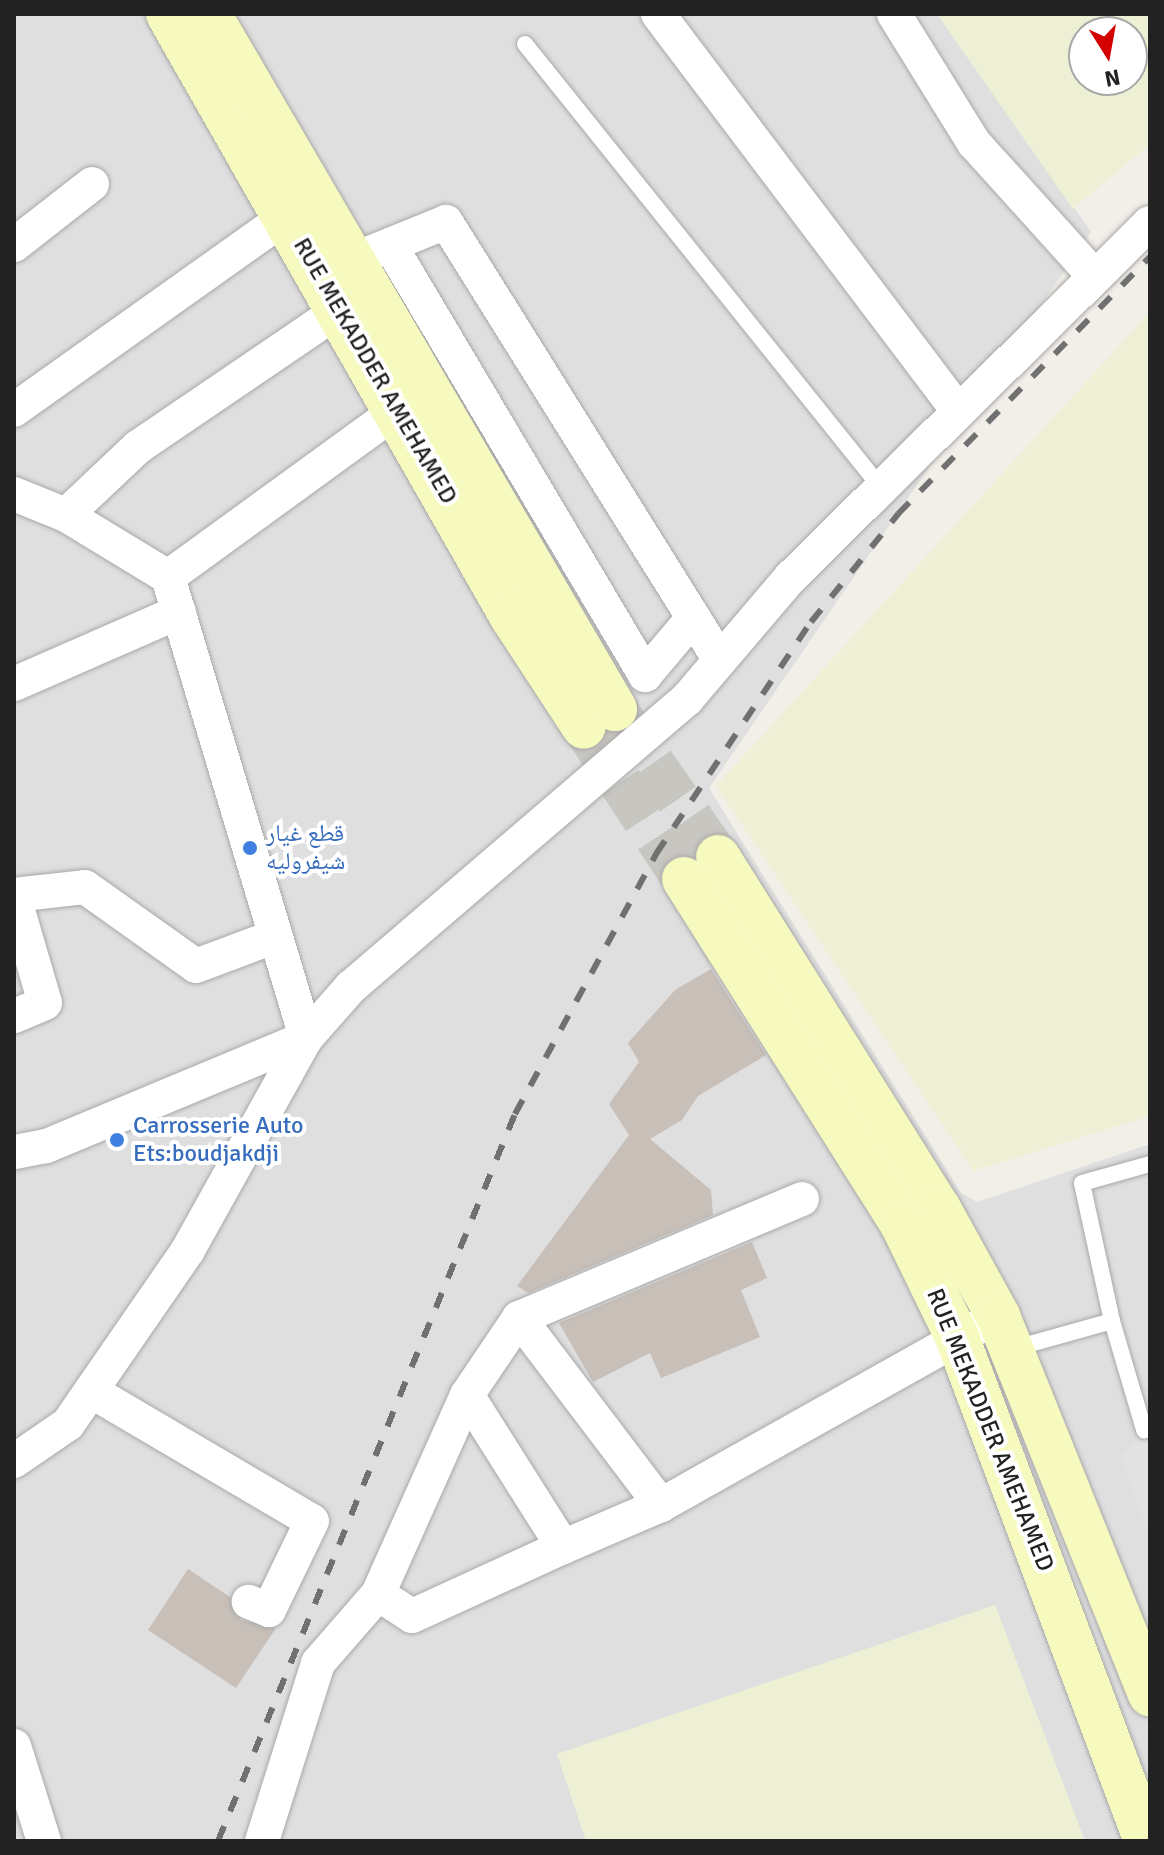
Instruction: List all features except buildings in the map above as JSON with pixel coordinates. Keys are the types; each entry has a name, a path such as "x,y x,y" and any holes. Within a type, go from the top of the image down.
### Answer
{"main road":[{"name":"RUE MEKADDER AMEHAMED","path":"168,14 341,309 512,617 600,718 372,252 209,14"},
{"name":"RUE MEKADDER AMEHAMED","path":"1146,1841 957,1337 902,1224 701,868 939,1209 1004,1333 1150,1695"}],"street":[{"path":"658,14 958,411"},
{"path":"894,14 974,143 1094,276"},
{"path":"14,245 92,184"},
{"path":"14,410 287,216"},
{"path":"693,618 645,675 372,252 446,222 718,657"},
{"path":"14,1461 68,1424 188,1250 306,1038 351,987 687,699 718,657 958,411 1150,223"},
{"path":"66,515 138,447 341,309"},
{"path":"168,577 398,410"},
{"path":"14,494 66,515 168,577 306,1038"},
{"path":"14,684 179,612"},
{"path":"14,1016 45,1003 14,896 85,887 196,966 276,936"},
{"path":"14,1152 46,1146 306,1038"},
{"path":"262,1841 318,1663 378,1594 467,1395 519,1318 802,1199"},
{"path":"519,1318 661,1505"},
{"path":"378,1594 412,1616 661,1505 957,1337 1004,1333"},
{"path":"91,1391 312,1521 269,1610 249,1602"},
{"path":"467,1395 563,1547"},
{"path":"14,1746 44,1841"}],"lane":[{"path":"525,44 882,489"},
{"path":"1144,1430 1112,1321 1082,1183 1150,1164"},
{"path":"1004,1333 1112,1321"}],"shaded area":[{"path":"14,14 943,14 1091,232 709,788 961,1193 977,1202 1150,1144 1150,1841 14,1841"},
{"path":"1144,1430 1150,1430 1150,1539 1122,1455"}],"green space":[{"path":"937,14 1150,14 1150,144 1073,209"},
{"path":"1150,312 1150,1116 973,1171 716,786"},
{"path":"995,1605 1085,1841 586,1841 557,1754"}],"tunnel":[{"path":"615,709 718,857"},
{"path":"584,727 684,879"}],"railway":[{"path":"218,1841 515,1114 656,854 811,622 898,514 1150,257"}],"place":[{"name":"قطع غيار شيفروليه","path":"250,848"},
{"name":"Carrosserie Auto Ets:boudjakdji","path":"117,1140"}]}
